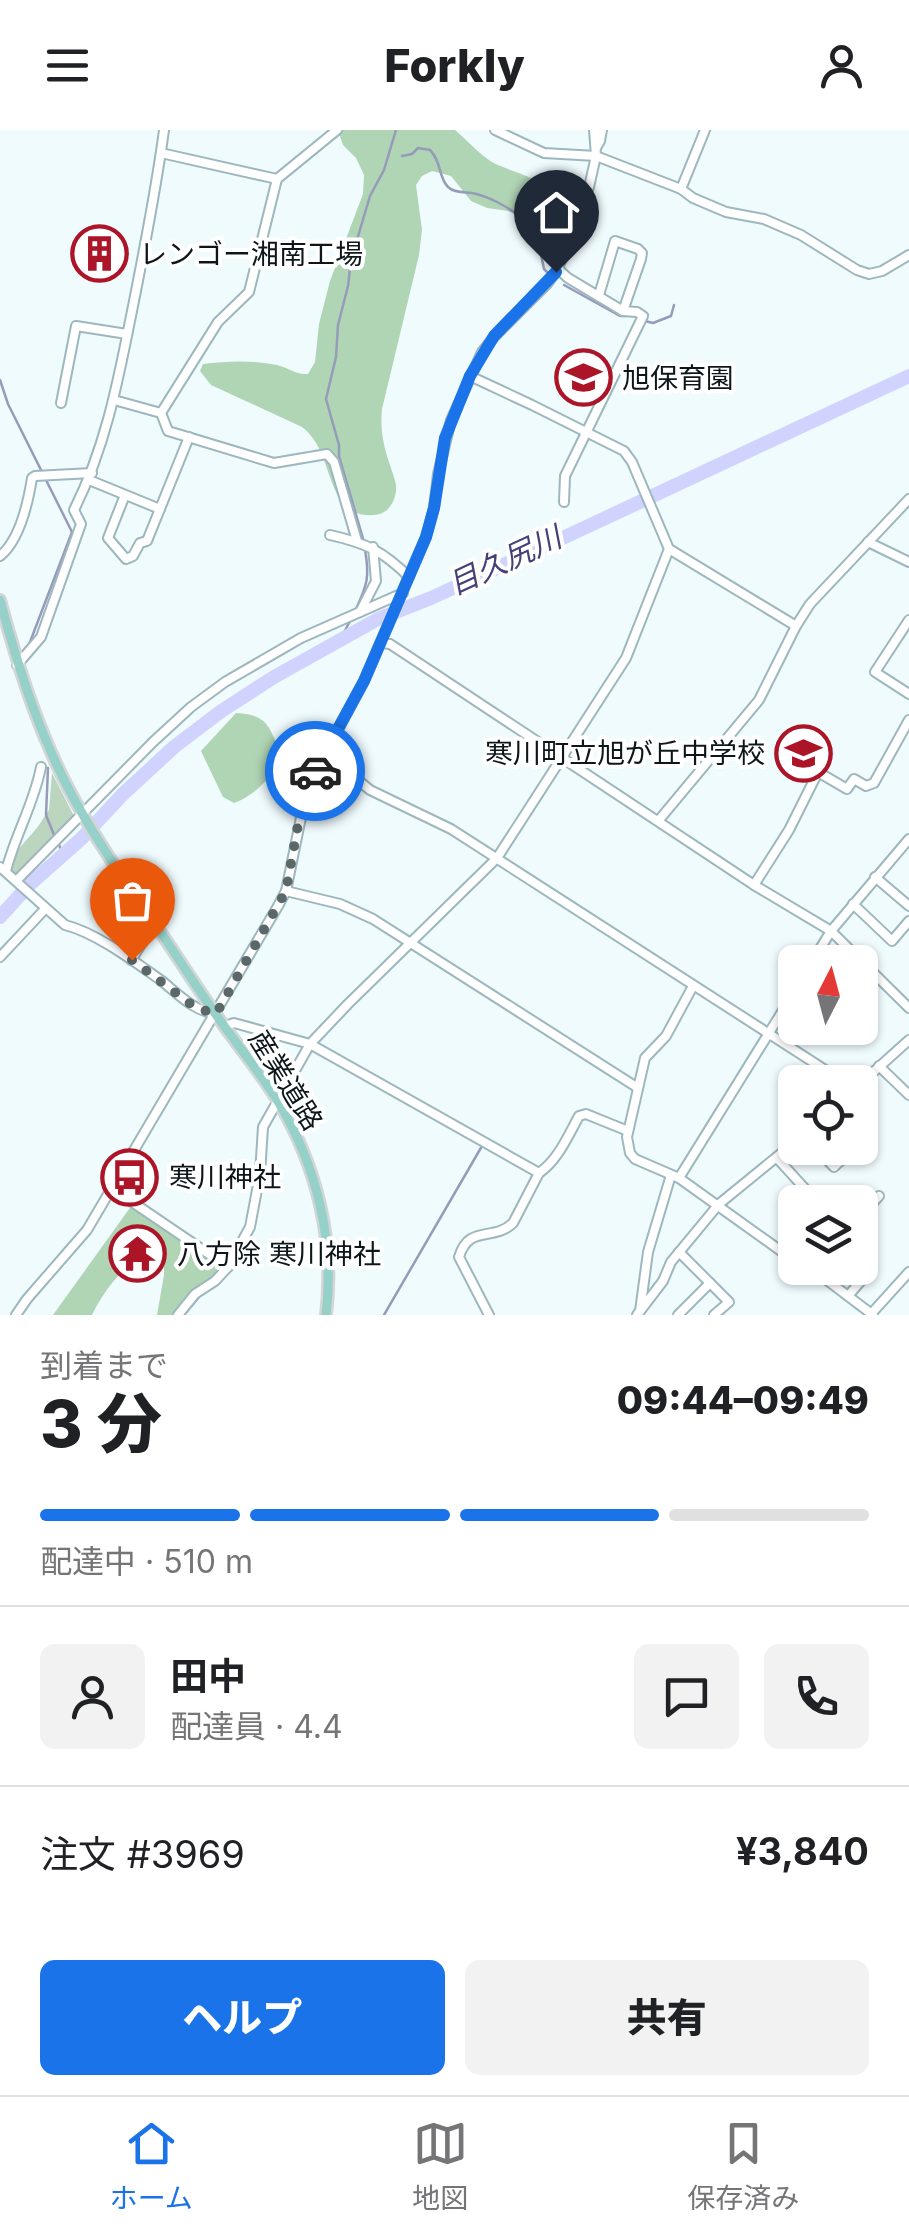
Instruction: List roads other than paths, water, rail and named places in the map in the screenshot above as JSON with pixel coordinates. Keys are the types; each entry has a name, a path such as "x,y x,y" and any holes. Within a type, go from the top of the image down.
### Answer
{"main road":[{"path":"0,600 33,711 82,814"},
{"name":"産業道路","path":"82,814 278,1101 302,1148 320,1200 327,1247 326,1315"}],"street":[{"path":"18,665 40,638 81,524 74,510 91,477 114,400 156,190 164,130"},
{"path":"161,413 218,322 248,292 278,179 338,130"},
{"path":"495,130 544,153 596,152 726,212 764,219 801,234 869,274 909,255"},
{"path":"594,130 596,152"},
{"path":"16,1315 87,1230 286,891 307,788 364,681 426,537 445,438 470,376 494,336 558,269 589,188 602,130"},
{"path":"681,189 705,130"},
{"path":"161,153 278,179"},
{"path":"599,295 615,241 638,249 641,259 623,311"},
{"path":"558,269 623,311 643,316 565,476 564,502"},
{"path":"61,403 76,326 127,334"},
{"path":"470,376 624,452 670,549 796,626"},
{"path":"114,400 161,413"},
{"path":"161,413 168,431 274,462 330,456 357,540"},
{"path":"126,495 108,538 126,559 134,556 140,543 147,542 189,437"},
{"path":"0,556 13,542 34,476 91,477 160,509"},
{"path":"659,820 759,700 810,604 909,499"},
{"path":"330,535 373,547 410,577"},
{"path":"868,542 909,562"},
{"path":"360,612 376,581 373,547"},
{"path":"178,1315 194,1294 216,1281 228,1267 250,1226 260,1174 263,1128 310,1044 497,858 626,658 670,549"},
{"path":"17,882 191,707 272,652 402,594"},
{"path":"909,620 875,672 909,694"},
{"path":"383,640 754,885 831,931 909,1008"},
{"path":"754,885 789,830 818,772 847,789 854,780 866,786 874,783 909,720"},
{"path":"324,752 378,795 438,822 497,858 817,1065"},
{"path":"40,766 33,800 3,869 64,926 76,928 132,960 196,1008 216,1014"},
{"path":"822,945 909,839"},
{"path":"875,877 909,906"},
{"path":"286,891 340,904 374,919 638,1088"},
{"path":"853,904 892,940 909,921"},
{"path":"0,956 45,909"},
{"path":"132,960 156,926"},
{"path":"693,986 673,1025 646,1058 628,1131 630,1153 719,1204 778,1249"},
{"path":"638,1313 648,1252 675,1176 778,1018"},
{"path":"225,1026 234,1023 310,1044 539,1174"},
{"path":"909,1040 878,1066 909,1096"},
{"path":"489,1315 458,1258 466,1242 507,1229 513,1223 539,1174 562,1147 579,1116 586,1114 628,1131"},
{"path":"638,1313 663,1281 670,1262 719,1204 777,1158 801,1185"},
{"path":"113,1189 228,1267"},
{"path":"679,1252 729,1302 714,1315"},
{"path":"855,1315 869,1312 909,1272"},
{"path":"678,1315 710,1283"},
{"path":"834,1285 869,1312"},
{"path":"848,1296 857,1285"}],"waterway":[{"path":"364,542 326,399 351,260 396,130"},
{"path":"402,156 418,148 430,150 450,189 486,197 525,219"},
{"path":"530,223 535,226 548,273"},
{"path":"564,285 626,316"},
{"path":"645,321 653,323 671,316 674,305"},
{"name":"目久尻川","path":"0,917 174,747 274,677 378,619 567,536 909,376"},
{"path":"0,380 8,404 72,532 30,642"},
{"path":"356,609 367,581 365,550"},
{"path":"340,640 350,621"},
{"path":"48,768 46,815 54,835"},
{"path":"58,842 63,855"},
{"path":"384,1315 482,1146"},
{"path":"184,1315 199,1297"}],"place":[{"name":"レンゴー湘南工場","path":"100,254"},
{"name":"旭保育園","path":"583,378"},
{"name":"寒川町立旭が丘中学校","path":"804,753"},
{"name":"寒川神社","path":"130,1177"},
{"name":"八方除 寒川神社","path":"138,1254"}]}
